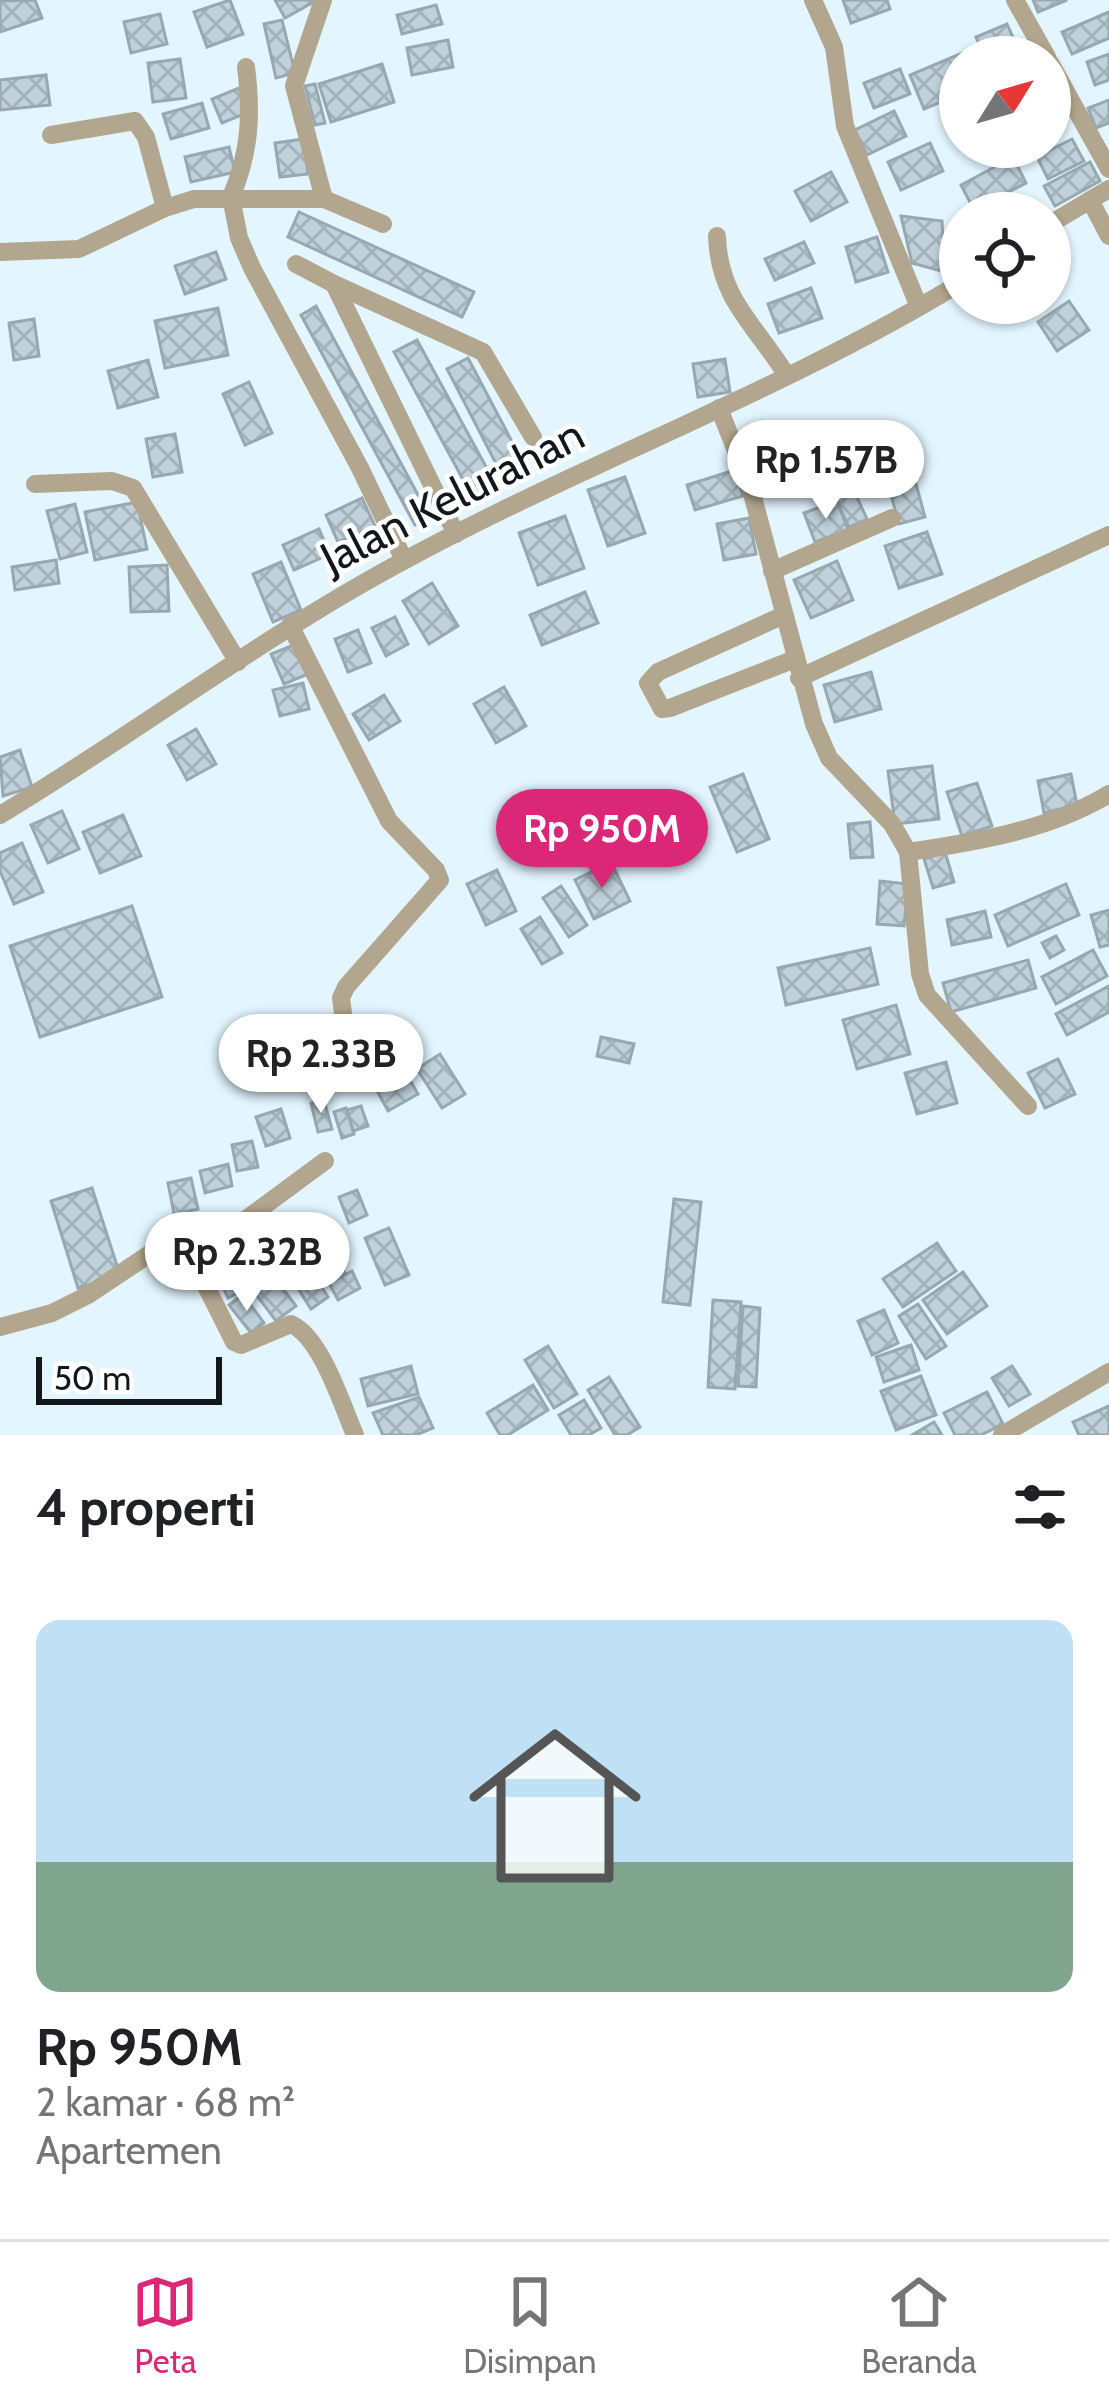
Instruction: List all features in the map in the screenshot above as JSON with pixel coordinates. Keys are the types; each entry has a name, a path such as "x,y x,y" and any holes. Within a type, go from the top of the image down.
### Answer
{"street":[{"path":"323,0 294,86 324,199"},
{"path":"813,0 834,47 845,126 920,307"},
{"path":"1015,0 1035,36"},
{"path":"246,67 251,128 244,168 231,197 239,238 404,560"},
{"path":"1071,101 1109,169"},
{"path":"51,135 135,121 146,137 165,208"},
{"path":"1071,211 1109,189"},
{"path":"0,252 79,249 165,208 231,197 324,199 383,224"},
{"path":"1090,200 1109,236"},
{"path":"717,236 718,265 730,298 787,376"},
{"path":"296,264 483,352 533,437"},
{"path":"334,284 456,534"},
{"name":"Jalan Kelurahan","path":"0,815 290,625 404,560 542,489 787,376 939,296"},
{"path":"719,408 750,486 797,669 829,758 892,824 908,853 920,974 927,995 1028,1106"},
{"path":"35,484 112,482 133,488 238,662"},
{"path":"772,571 892,518"},
{"path":"784,615 658,672 648,683 656,702 662,709 670,708 797,669 1109,535"},
{"path":"290,625 389,821 440,880 346,987 341,998 343,1013"},
{"path":"908,853 977,842 1066,814 1109,794"},
{"path":"188,1250 245,1220 325,1161"},
{"path":"0,1327 52,1313 160,1247 176,1245 188,1250 234,1342 242,1345 292,1324 302,1328 320,1355 355,1435"},
{"path":"1002,1435 1109,1372"}],"building":[{"path":"35,0 42,18 0,32 0,1"},
{"path":"230,0 243,34 207,47 194,12"},
{"path":"275,0 315,0 316,1 285,18"},
{"path":"843,0 887,0 890,9 851,23"},
{"path":"1033,0 1067,0 1038,12"},
{"path":"436,5 442,24 402,34 397,15"},
{"path":"1109,12 1109,38 1072,54 1071,36 1062,32"},
{"path":"160,14 167,44 131,53 124,22"},
{"path":"282,20 295,73 276,78 264,24"},
{"path":"1007,24 1012,36 978,36"},
{"path":"448,40 453,67 412,75 407,48"},
{"path":"1109,54 1109,80 1095,85 1087,62"},
{"path":"180,59 186,98 153,102 148,63"},
{"path":"939,63 939,103 924,109 910,75"},
{"path":"382,64 394,102 331,122 319,84"},
{"path":"900,69 910,94 874,108 864,83"},
{"path":"46,75 50,105 0,110 0,80"},
{"path":"315,84 325,123 315,125 305,86"},
{"path":"239,88 249,112 222,123 212,99"},
{"path":"1109,100 1109,123 1096,128 1088,108"},
{"path":"202,103 209,128 171,139 163,114"},
{"path":"894,111 906,136 867,155 855,130"},
{"path":"303,139 308,174 280,177 275,143"},
{"path":"1071,140 1084,161 1071,168"},
{"path":"930,143 943,171 901,190 888,162"},
{"path":"229,147 235,172 191,182 185,157"},
{"path":"1090,162 1100,181 1071,197 1071,192 1047,192 1044,186"},
{"path":"993,168 1018,168 1026,183 1009,192 965,192 961,185"},
{"path":"1042,168 1070,168 1048,179"},
{"path":"831,172 847,202 811,221 795,191"},
{"path":"299,212 474,292 462,317 288,237"},
{"path":"901,216 939,221 939,270 912,263"},
{"path":"877,237 888,272 856,282 846,247"},
{"path":"804,242 814,263 775,280 765,259"},
{"path":"216,252 226,279 185,294 175,266"},
{"path":"811,288 822,318 779,333 768,304"},
{"path":"1071,304 1089,330 1057,351 1039,324 1071,324"},
{"path":"316,306 430,517 415,525 301,315"},
{"path":"218,308 228,355 165,368 155,321"},
{"path":"34,319 39,356 14,360 9,323"},
{"path":"417,340 497,487 474,500 394,352"},
{"path":"468,358 528,472 506,483 447,369"},
{"path":"725,359 730,392 698,397 693,364"},
{"path":"148,360 158,397 118,408 108,371"},
{"path":"249,382 272,433 245,445 223,394"},
{"path":"798,428 811,476 768,488 755,440"},
{"path":"175,434 182,472 153,477 146,439"},
{"path":"735,470 743,496 695,510 687,485"},
{"path":"625,477 645,533 608,546 588,490"},
{"path":"850,482 867,519 849,527 832,491"},
{"path":"916,484 925,517 899,524 890,491"},
{"path":"362,498 375,526 338,542 326,515"},
{"path":"837,501 848,530 815,542 804,513"},
{"path":"137,502 147,549 95,560 85,512"},
{"path":"75,504 87,552 60,559 47,511"},
{"path":"565,516 584,568 538,585 519,533"},
{"path":"749,518 756,554 724,560 717,524"},
{"path":"319,529 330,554 294,570 283,545"},
{"path":"927,532 942,574 899,588 885,546"},
{"path":"56,560 59,583 15,590 12,567"},
{"path":"837,561 853,600 811,618 794,580"},
{"path":"281,562 301,610 273,622 253,574"},
{"path":"167,565 169,611 131,612 129,567"},
{"path":"432,583 458,626 429,644 403,601"},
{"path":"585,592 598,623 542,645 530,615"},
{"path":"395,617 408,644 386,656 372,628"},
{"path":"358,630 371,663 348,672 335,639"},
{"path":"296,644 308,674 284,684 271,654"},
{"path":"871,672 881,709 835,722 824,685"},
{"path":"303,683 309,709 280,716 273,690"},
{"path":"504,687 526,726 496,743 474,704"},
{"path":"384,695 400,721 369,740 353,714"},
{"path":"196,729 216,764 187,780 168,745"},
{"path":"20,750 32,787 3,796 0,757"},
{"path":"932,766 939,819 895,824 888,771"},
{"path":"743,774 769,839 737,852 710,787"},
{"path":"1071,774 1077,805 1044,813 1038,781"},
{"path":"977,783 992,826 962,836 947,792"},
{"path":"62,811 79,849 48,863 31,825"},
{"path":"123,815 141,856 100,873 83,832"},
{"path":"870,822 873,857 851,858 848,824"},
{"path":"22,843 43,892 14,904 0,871 0,853"},
{"path":"945,852 954,882 933,888 924,859"},
{"path":"611,862 630,901 594,919 575,880"},
{"path":"497,870 516,911 486,925 467,884"},
{"path":"880,881 908,884 904,926 877,924"},
{"path":"1066,884 1079,915 1008,946 995,915"},
{"path":"561,886 587,925 569,937 543,898"},
{"path":"132,906 162,997 40,1037 10,946"},
{"path":"1109,910 1109,945 1100,947 1091,915"},
{"path":"985,911 991,937 952,945 947,920"},
{"path":"540,917 562,953 542,964 521,929"},
{"path":"1056,936 1064,950 1050,958 1042,943"},
{"path":"870,948 878,984 786,1005 778,968"},
{"path":"1093,950 1107,976 1056,1004 1042,977"},
{"path":"1028,960 1036,988 951,1012 943,983"},
{"path":"1109,986 1109,1012 1067,1035 1056,1014"},
{"path":"896,1005 910,1054 857,1069 843,1020"},
{"path":"601,1037 634,1044 629,1063 597,1056"},
{"path":"440,1054 465,1094 442,1108 417,1069"},
{"path":"1058,1059 1075,1094 1045,1108 1028,1073"},
{"path":"946,1062 957,1103 917,1114 905,1073"},
{"path":"404,1070 418,1094 388,1111 375,1087"},
{"path":"324,1100 332,1129 318,1132 311,1103"},
{"path":"361,1106 368,1126 353,1131 347,1110"},
{"path":"346,1108 354,1134 342,1138 334,1112"},
{"path":"281,1109 290,1138 266,1146 256,1117"},
{"path":"252,1141 258,1167 237,1171 232,1145"},
{"path":"228,1164 232,1186 205,1193 200,1171"},
{"path":"191,1178 198,1209 174,1214 168,1183"},
{"path":"92,1188 120,1275 78,1288 51,1201"},
{"path":"357,1190 367,1215 349,1223 339,1197"},
{"path":"674,1199 701,1202 690,1305 663,1302"},
{"path":"389,1228 409,1275 385,1285 365,1238"},
{"path":"279,1235 290,1261 266,1271 255,1246"},
{"path":"937,1243 956,1271 903,1307 883,1279"},
{"path":"246,1247 261,1281 228,1298 212,1263"},
{"path":"335,1254 345,1274 325,1285 314,1265"},
{"path":"309,1267 328,1297 311,1309 292,1279"},
{"path":"352,1271 360,1288 338,1300 329,1283"},
{"path":"963,1272 987,1306 947,1334 923,1300"},
{"path":"275,1278 296,1306 276,1321 255,1293"},
{"path":"243,1294 264,1323 251,1333 229,1305"},
{"path":"713,1300 741,1302 735,1389 708,1387"},
{"path":"918,1304 946,1346 926,1359 899,1316"},
{"path":"743,1306 760,1308 756,1387 738,1386"},
{"path":"884,1310 898,1343 872,1355 858,1321"},
{"path":"911,1345 919,1370 884,1382 876,1357"},
{"path":"548,1346 577,1394 554,1408 525,1360"},
{"path":"411,1366 418,1394 368,1406 361,1379"},
{"path":"1012,1366 1030,1394 1009,1406 992,1378"},
{"path":"921,1376 936,1415 896,1430 881,1391"},
{"path":"609,1377 640,1427 627,1435 615,1435 588,1390"},
{"path":"533,1385 548,1410 508,1435 500,1435 487,1413"},
{"path":"987,1392 1003,1424 981,1435 955,1435 944,1413"},
{"path":"419,1397 433,1428 416,1435 383,1435 373,1413"},
{"path":"584,1400 601,1428 589,1435 571,1435 559,1415"},
{"path":"1109,1406 1109,1435 1079,1435 1073,1422"},
{"path":"934,1422 942,1435 912,1435"}]}
